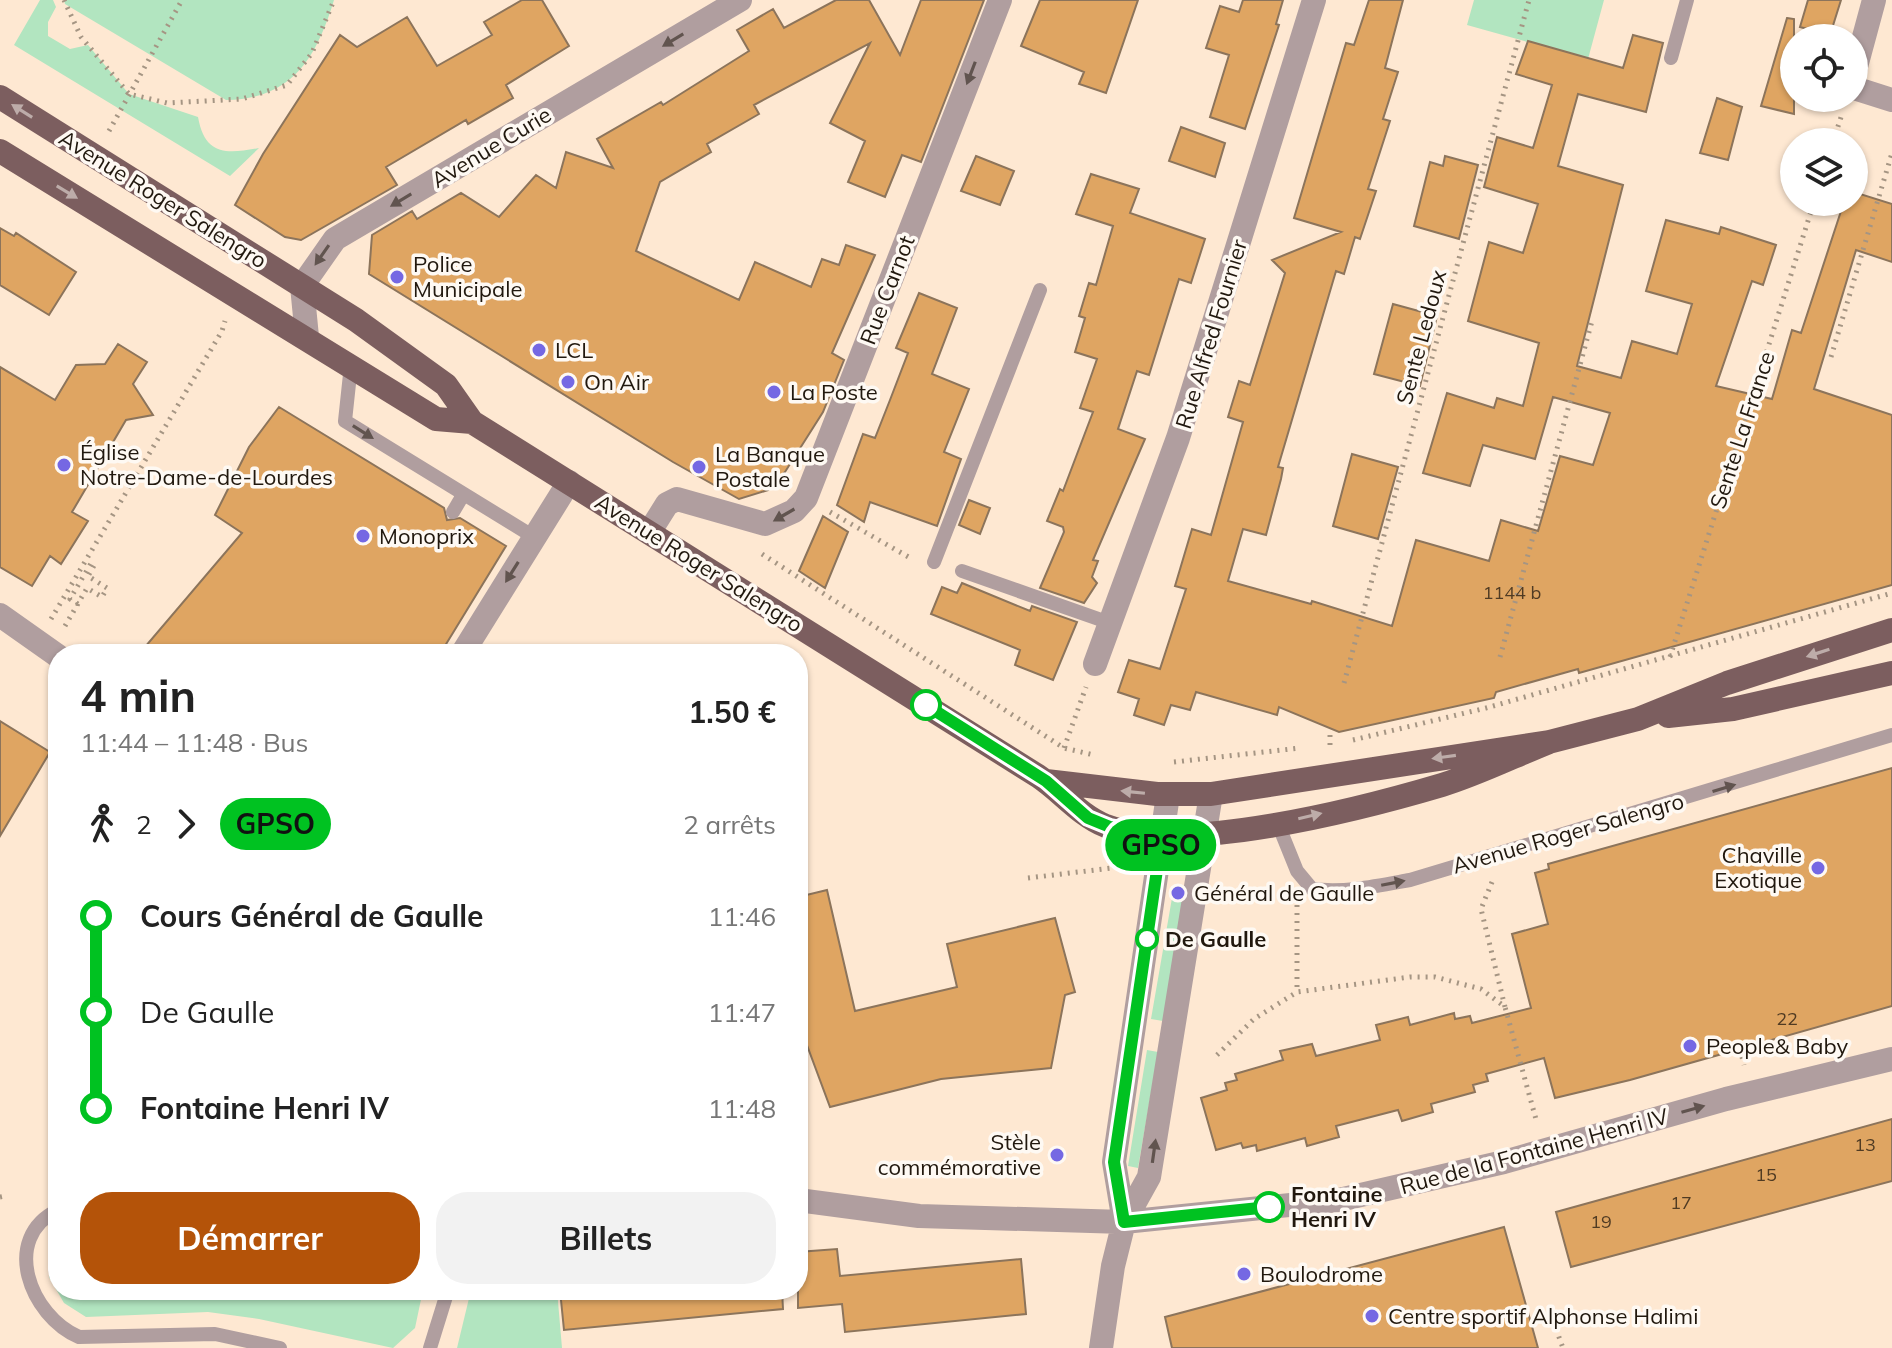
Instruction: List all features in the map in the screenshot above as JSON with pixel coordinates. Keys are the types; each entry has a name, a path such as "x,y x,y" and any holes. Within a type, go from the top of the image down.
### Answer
{"main road":[{"name":"Avenue Roger Salengro","path":"0,97 302,286 446,385 472,422 1046,781 1088,818 1110,827 1162,836 1205,834 1278,824 1444,784 1549,742"},
{"name":"Avenue Roger Salengro","path":"0,151 233,291 436,419 472,422"},
{"name":"Avenue Roger Salengro","path":"1046,781 1168,795 1211,794 1549,742 1638,719 1727,683 1892,630"},
{"name":"Avenue Roger Salengro","path":"1638,719 1733,709 1892,673"}],"street":[{"name":"Rue Carnot","path":"806,498 1000,0"},
{"name":"Rue Alfred Fournier","path":"1095,664 1178,438 1314,0"},
{"path":"1868,24 1874,0"},
{"name":"Avenue Curie","path":"302,286 335,239 724,4"},
{"path":"1868,92 1892,100"},
{"path":"302,286 307,337"},
{"path":"468,644 569,482"},
{"path":"650,531 667,504 677,499 765,524 794,511 806,498"},
{"path":"0,615 44,631 51,644"},
{"path":"1101,1348 1124,1222 1149,1177 1211,794"},
{"path":"1124,1222 1114,1162 1168,795"},
{"name":"Rue de la Fontaine Henri IV","path":"808,1201 919,1216 1124,1222 1339,1200 1545,1151 1726,1099 1892,1059"}],"lane":[{"path":"1671,58 1687,0"},
{"path":"934,562 1040,290"},
{"path":"351,365 345,421 534,537"},
{"path":"453,512 463,495"},
{"path":"962,571 1110,623"},
{"name":"Avenue Roger Salengro","path":"1297,871 1312,889 1336,892 1410,880 1892,735"},
{"path":"1278,824 1297,871"},
{"path":"48,1217 34,1226 26,1258 33,1294 45,1314 62,1330 79,1337 215,1334 280,1348"},
{"path":"430,1348 445,1300"}],"path":[{"path":"64,0 81,37 129,94 167,103 242,99 287,85 312,53 334,0"},
{"path":"95,156 182,0"},
{"name":"Sente Ledoux","path":"1344,683 1529,0"},
{"path":"1837,128 1842,113"},
{"path":"1831,357 1892,153"},
{"name":"Sente La France","path":"1670,657 1810,216"},
{"path":"44,631 222,331 233,291"},
{"path":"1500,657 1592,321"},
{"path":"806,498 918,562 934,562"},
{"path":"757,551 1064,748 1110,759"},
{"path":"44,631 64,627 78,604 87,588 102,597 107,588 88,576 94,561 70,599 78,604"},
{"path":"1316,747 1486,708 1892,593"},
{"path":"1064,748 1095,664"},
{"path":"1486,708 1489,699"},
{"path":"1330,735 1330,745"},
{"path":"1172,763 1303,748"},
{"path":"1028,878 1112,868"},
{"path":"1297,871 1297,992"},
{"path":"1498,877 1489,885 1481,909 1545,1151"},
{"path":"1217,1055 1254,1019 1297,992 1410,977 1435,977 1481,989 1505,1007"},
{"path":"1556,1329 1563,1348"}],"green space":[{"path":"40,0 53,0 56,7 48,22 48,36 70,49 88,45 129,94 198,117 206,139 219,149 237,151 259,148 230,176 14,45"},
{"path":"64,0 334,0 319,40 298,72 268,92 226,100 65,4"},
{"path":"1474,0 1604,0 1588,59 1467,25"},
{"path":"1172,898 1184,900 1163,1021 1151,1019"},
{"path":"1147,1050 1158,1052 1138,1168 1128,1166"},
{"path":"62,1300 421,1300 415,1328 393,1348 259,1319 208,1312 86,1317"},
{"path":"469,1300 558,1300 562,1348 457,1348"}],"building":[{"path":"522,0 542,0 569,46 506,85 513,98 468,124 466,120 386,167 397,185 301,240 285,237 235,205 263,154 340,35 357,47 407,17 437,66 492,35 484,22"},
{"path":"836,0 869,0 900,55 921,0 984,0 921,162 902,155 885,197 848,182 865,141 830,123 870,43 754,105 759,114 707,144 711,152 660,182 636,251 739,300 755,262 811,287 822,259 839,265 846,245 875,255 832,353 844,360 823,412 785,472 768,490 739,499 673,462 369,274 372,235 412,211 417,219 461,193 499,217 536,175 556,188 566,152 613,168 597,139 661,102 663,105 749,51 737,30 773,9 784,28"},
{"path":"1040,0 1138,0 1106,93 1079,84 1084,72 1021,46"},
{"path":"1243,0 1283,0 1276,24 1279,25 1245,129 1210,117 1229,55 1206,48 1220,6 1239,12"},
{"path":"1369,0 1403,0 1385,68 1398,72 1383,119 1390,121 1368,189 1376,191 1360,239 1355,237 1344,274 1336,271 1278,467 1283,468 1266,535 1243,529 1228,581 1311,604 1312,601 1392,626 1416,540 1489,561 1501,520 1538,531 1560,456 1593,465 1610,413 1553,397 1535,459 1483,445 1470,486 1423,473 1447,393 1494,408 1497,398 1523,406 1539,343 1468,321 1489,242 1523,253 1538,204 1484,187 1497,137 1533,148 1552,85 1516,74 1528,41 1623,68 1633,35 1663,43 1646,112 1578,94 1558,166 1623,185 1577,366 1621,378 1632,341 1677,354 1692,304 1646,291 1666,220 1719,234 1721,227 1776,245 1763,285 1752,281 1716,386 1772,399 1792,330 1801,333 1839,216 1868,216 1868,196 1892,204 1892,262 1856,250 1814,389 1892,415 1892,585 1579,673 1578,669 1496,692 1494,698 1339,732 1279,707 1277,715 1196,692 1190,710 1171,705 1164,725 1134,715 1139,699 1118,692 1129,660 1160,669 1186,589 1175,586 1192,529 1211,535 1243,422 1228,417 1239,381 1250,385 1285,273 1272,260 1341,232 1294,218 1346,43 1354,45"},
{"path":"1808,0 1841,0 1833,24 1801,24"},
{"path":"1787,18 1794,19 1794,24 1785,24"},
{"path":"1780,42 1780,111 1761,106"},
{"path":"1717,98 1742,107 1728,160 1700,153"},
{"path":"1181,127 1225,143 1215,177 1169,161"},
{"path":"976,156 1014,171 1000,205 961,191"},
{"path":"1445,156 1478,165 1459,239 1414,226 1430,162 1443,166"},
{"path":"1091,174 1139,189 1130,213 1205,239 1191,283 1179,279 1149,375 1137,371 1118,429 1145,439 1093,560 1098,561 1092,577 1097,583 1084,603 1040,588 1064,532 1063,527 1047,521 1060,489 1063,491 1093,412 1080,408 1097,359 1075,352 1085,318 1079,316 1089,283 1096,285 1113,226 1076,214"},
{"path":"0,228 14,236 16,233 76,272 49,315 0,285"},
{"path":"919,293 957,308 932,374 969,389 944,452 961,459 937,526 870,502 864,522 837,505 863,434 875,438 890,400 908,353 896,348"},
{"path":"1393,304 1437,316 1420,386 1374,374"},
{"name":"Église Notre-Dame-de-Lourdes","path":"118,344 147,362 133,384 153,415 126,420 72,512 88,521 61,564 50,556 32,586 0,567 0,367 55,400 76,365 105,364"},
{"name":"Monoprix","path":"279,407 444,508 447,520 460,518 506,546 446,644 148,644 242,533 215,515 249,447"},
{"path":"1352,454 1398,467 1378,539 1333,526"},
{"path":"969,500 990,508 980,534 959,525"},
{"path":"823,516 848,532 825,588 799,571"},
{"path":"962,583 1030,611 1032,606 1077,622 1053,680 1015,665 1020,650 931,614 942,587 957,593"},
{"path":"0,721 48,751 48,755 0,836"},
{"path":"1892,768 1892,1006 1555,1098 1544,1058 1486,1074 1488,1081 1473,1085 1475,1092 1431,1104 1433,1112 1402,1121 1398,1110 1336,1126 1339,1137 1307,1146 1305,1138 1257,1151 1256,1145 1243,1148 1241,1143 1216,1150 1201,1098 1227,1090 1225,1083 1237,1080 1235,1074 1283,1060 1280,1051 1312,1044 1316,1056 1380,1040 1376,1025 1408,1017 1410,1025 1454,1013 1455,1019 1470,1016 1472,1023 1531,1008 1512,934 1548,924 1535,873 1549,869 1548,864"},
{"path":"827,890 855,1011 957,987 947,944 1055,918 1075,992 1065,995 1051,1068 941,1079 830,1107 808,1048 808,895"},
{"path":"1892,1119 1892,1181 1571,1267 1556,1212"},
{"path":"1504,1227 1538,1348 1172,1348 1165,1317"},
{"path":"837,1249 840,1276 1021,1259 1026,1314 845,1332 842,1304 798,1308 798,1300 808,1300 808,1251"},
{"path":"561,1300 783,1300 783,1309 564,1330"}],"bus line":[{"name":"GPSO","path":"926,705 1046,781 1088,818 1110,827 1162,836 1113,1172 1124,1222 1269,1207"}],"place":[{"name":"Police Municipale","path":"397,277"},
{"name":"LCL","path":"539,350"},
{"name":"On Air","path":"568,382"},
{"name":"La Poste","path":"774,392"},
{"name":"Église Notre-Dame-de-Lourdes","path":"64,465"},
{"name":"La Banque Postale","path":"699,467"},
{"name":"Monoprix","path":"363,536"},
{"name":"Chaville Exotique","path":"1818,868"},
{"name":"Général de Gaulle","path":"1178,893"},
{"name":"De Gaulle","path":"1147,939"},
{"name":"People& Baby","path":"1690,1046"},
{"name":"Stèle commémorative","path":"1057,1155"},
{"name":"Fontaine Henri IV","path":"1269,1207"},
{"name":"Boulodrome","path":"1244,1274"},
{"name":"Centre sportif Alphonse Halimi","path":"1372,1316"}]}
